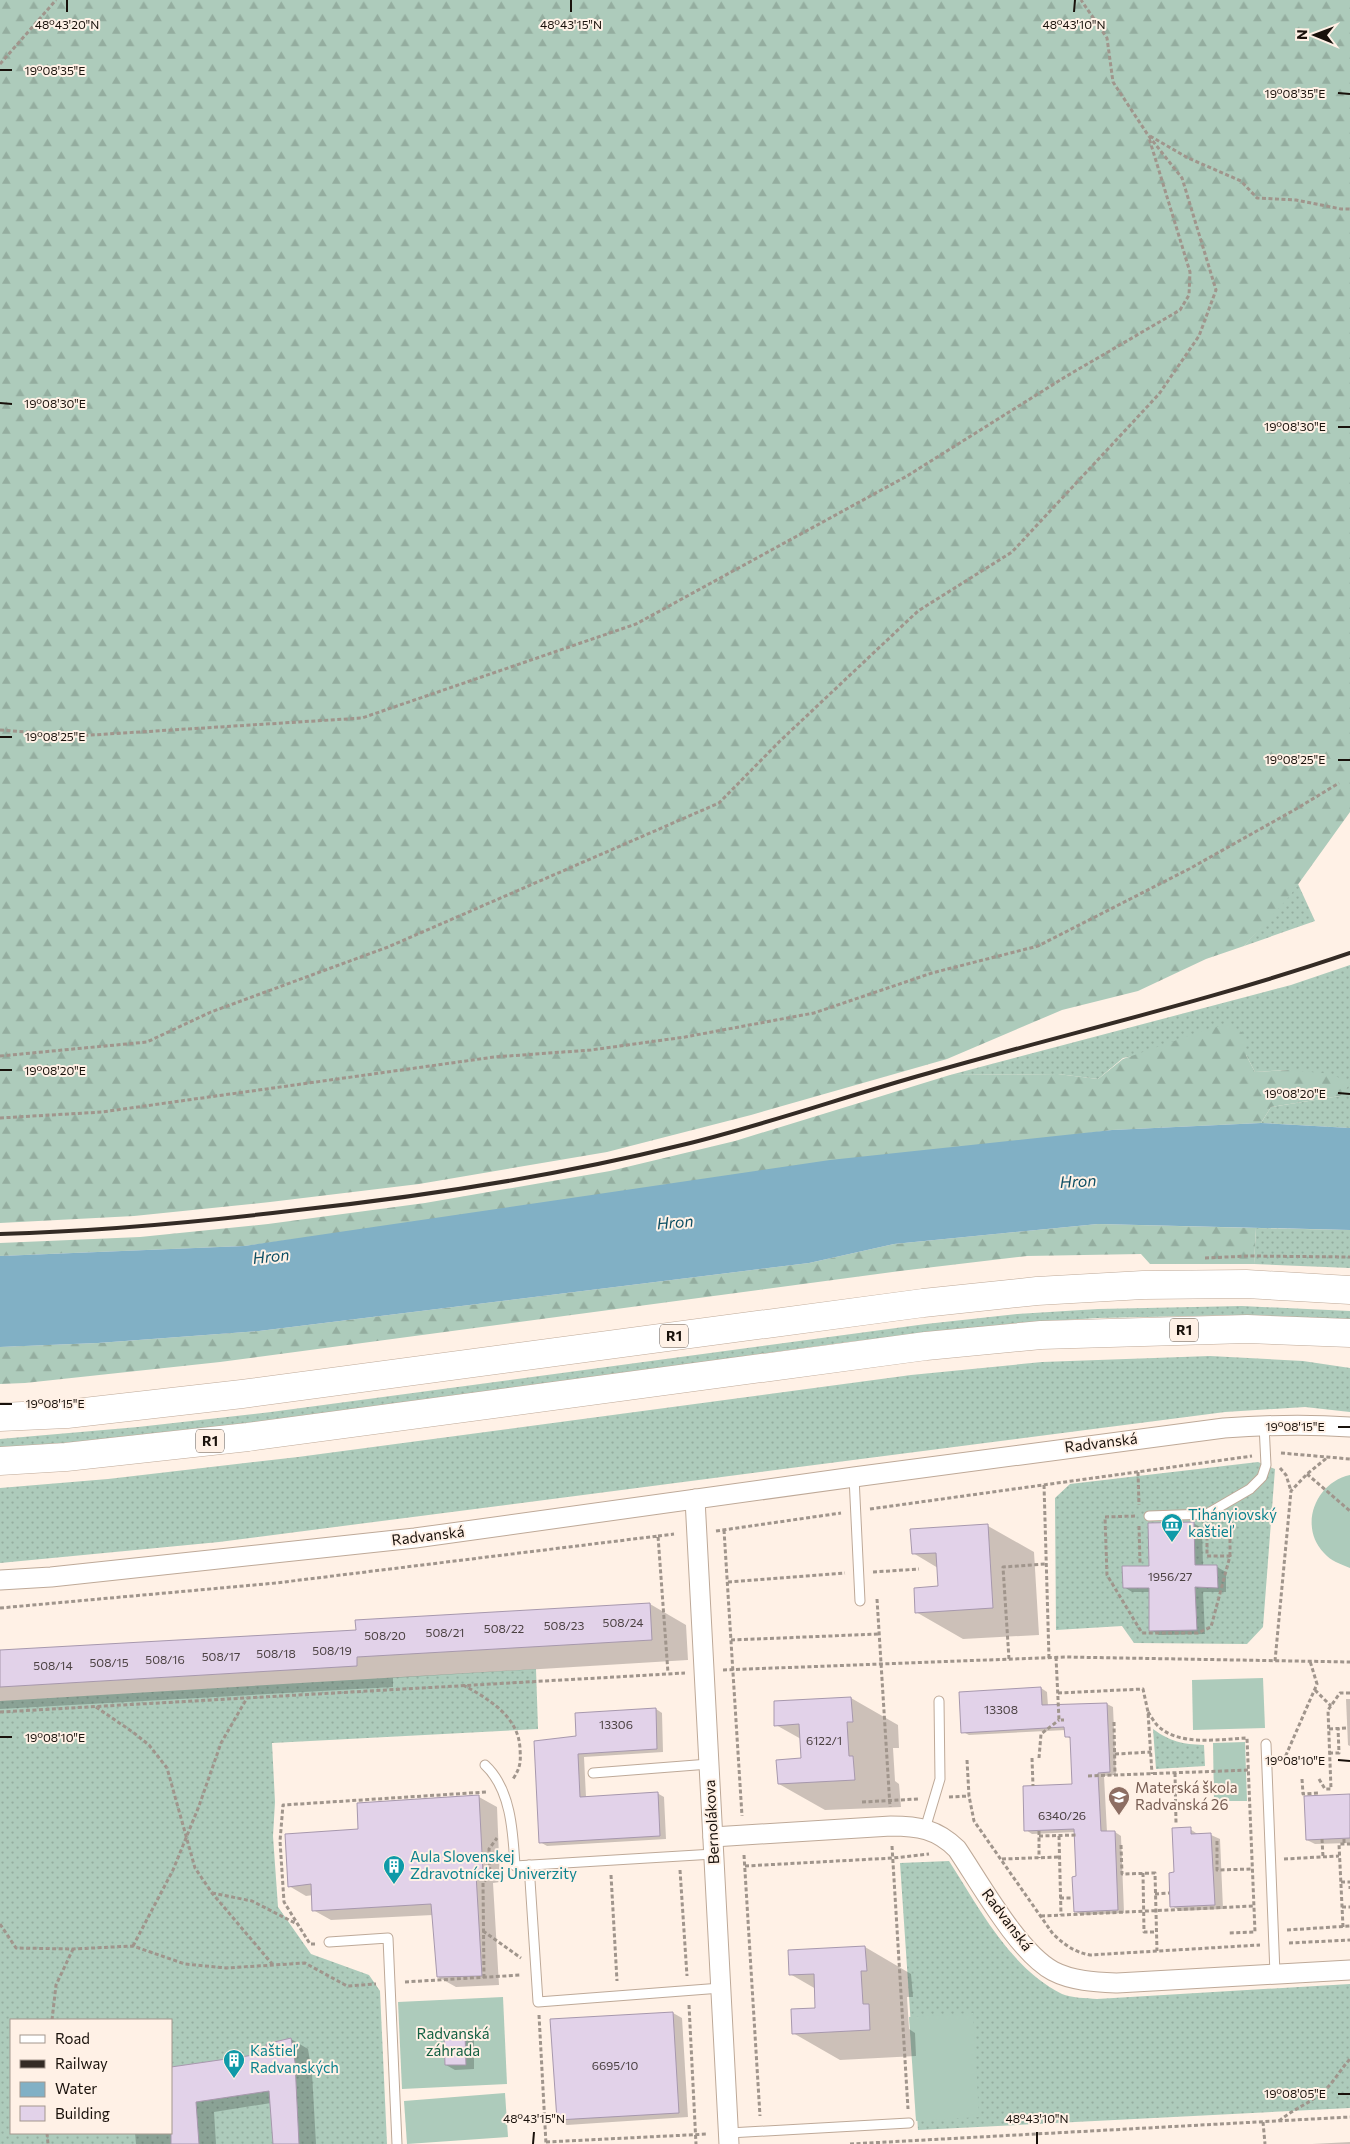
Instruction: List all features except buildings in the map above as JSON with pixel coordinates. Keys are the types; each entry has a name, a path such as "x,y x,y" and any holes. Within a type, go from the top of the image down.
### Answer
{"highway":[{"name":"R1","path":"0,1417 67,1414 242,1394 923,1302 1028,1292 1143,1285 1246,1284 1350,1290"},
{"name":"R1","path":"0,1461 66,1457 248,1437 926,1346 1041,1335 1143,1330 1247,1329 1343,1334"}],"street":[{"name":"Radvanská","path":"0,1580 61,1576 414,1538 1092,1444 1264,1425 1316,1424 1350,1427"},
{"name":"Bernolákova","path":"694,1499 729,2138"},
{"name":"Radvanská","path":"713,1846 891,1826 914,1826 934,1831 947,1840 956,1850 1024,1948 1053,1972 1086,1981 1117,1983 1350,1970"}],"lane":[{"path":"1149,1516 1206,1514 1250,1489 1262,1477 1266,1466 1264,1425"},
{"path":"854,1476 860,1602"},
{"path":"925,1829 940,1779 939,1701"},
{"path":"1266,1744 1275,1974"},
{"path":"592,1773 709,1764"},
{"path":"484,1765 497,1778 503,1792 513,1836 516,1866 610,1860 713,1846"},
{"path":"529,1865 538,2002 721,1988"},
{"path":"330,1942 388,1938 397,2144"},
{"path":"729,2138 909,2122"}],"path":[{"path":"0,64 56,0"},
{"path":"0,1056 147,1042 212,1012 388,947 719,802 786,734 918,611 1012,552 1159,394 1199,336 1216,290 1182,178 1148,135 1113,82 1107,38 1081,0"},
{"path":"1148,135 1188,158 1241,181 1258,198 1296,200 1341,210 1350,209"},
{"path":"0,730 76,736 362,718 636,624 907,476 1065,377 1180,310 1189,295 1190,272 1148,135"},
{"path":"0,1118 102,1112 494,1057 591,1050 685,1037 814,1013 932,973 1038,946 1189,869 1296,810 1339,783"},
{"path":"724,1530 855,1510 1266,1454 1350,1458"},
{"path":"1275,1660 1292,1491 1307,1474 1328,1457"},
{"path":"1138,1472 1140,1563"},
{"path":"1307,1474 1350,1511"},
{"path":"1044,1485 1049,1658"},
{"path":"872,1508 873,1517"},
{"path":"1139,1516 1105,1517 1107,1575 1142,1633 1198,1633 1212,1627 1230,1556 1230,1514 1206,1514 1206,1556 1230,1556"},
{"path":"0,1608 276,1583 674,1534"},
{"path":"658,1536 668,1673"},
{"path":"875,1562 876,1580"},
{"path":"1009,1659 1003,1566 1046,1564"},
{"path":"728,1582 919,1569"},
{"path":"877,1589 910,2140"},
{"path":"731,1640 879,1634"},
{"path":"1056,1657 1058,1720"},
{"path":"717,1670 1056,1657 1350,1662"},
{"path":"1283,1762 1318,1684 1310,1661"},
{"path":"0,1712 688,1672"},
{"path":"462,1685 483,1696 506,1715 520,1736 521,1768 503,1792"},
{"path":"1058,1693 1143,1689 1148,1712 1152,1774"},
{"path":"1315,1690 1331,1706"},
{"path":"1319,1779 1325,1789 1330,1790 1328,1710 1340,1693 1350,1693"},
{"path":"133,1946 172,1870 187,1836 221,1743 247,1697"},
{"path":"96,1706 142,1739 167,1768 195,1868 212,1893 253,1939 273,1965"},
{"path":"1148,1712 1158,1726 1172,1735 1183,1738 1247,1738 1255,1932 1229,1933"},
{"path":"1039,1758 1040,1734 1058,1720 1064,1720"},
{"path":"1114,1722 1115,1775"},
{"path":"1329,1753 1339,1753 1338,1728"},
{"path":"1329,1729 1346,1728"},
{"path":"1115,1754 1151,1752"},
{"path":"1032,1758 1033,1786"},
{"path":"967,1760 969,1796 974,1821 1053,1934 1077,1953 1090,1955 1350,1940"},
{"path":"1088,1776 1248,1770"},
{"path":"1175,1773 1176,1823"},
{"path":"1302,1779 1303,1794 1318,1793 1318,1795"},
{"path":"330,1942 310,1944 284,1902 280,1842 282,1805 490,1791"},
{"path":"862,1802 935,1798"},
{"path":"1039,1831 1040,1858"},
{"path":"1039,1836 1078,1835"},
{"path":"484,1978 482,1882 490,1877 488,1849 498,1836"},
{"path":"1059,1836 1061,1915"},
{"path":"1344,1839 1344,1844"},
{"path":"1217,1840 1217,1870 1253,1869"},
{"path":"1322,1840 1323,1857"},
{"path":"1343,1927 1339,1844 1350,1844"},
{"path":"1121,1845 1122,1874 1154,1873 1157,1951"},
{"path":"745,1866 893,1858 939,1853"},
{"path":"482,1856 489,1856"},
{"path":"1270,1860 1339,1856"},
{"path":"1001,1859 1059,1857"},
{"path":"610,1860 618,1996"},
{"path":"1143,1873 1144,1932 1156,1932"},
{"path":"1340,1882 1350,1882 1350,1889"},
{"path":"212,1893 252,1901 296,1924"},
{"path":"1155,1894 1170,1893"},
{"path":"1060,1898 1073,1898"},
{"path":"1040,1916 1254,1906"},
{"path":"1342,1907 1350,1907"},
{"path":"0,1924 16,1948 73,1949 133,1946 185,1964 226,1968 305,1963 347,1986 484,1978 536,1972"},
{"path":"1274,1930 1350,1926"},
{"path":"483,1931 536,1972"},
{"path":"52,2019 56,1985 73,1949"},
{"path":"538,2002 546,2143 729,2138"},
{"path":"1279,2121 1291,2110 1318,2097 1328,2088 1340,2070 1350,2060"},
{"path":"850,2144 1350,2117"},
{"path":"1263,2122 1265,2144"}],"green space":[{"path":"0,0 1350,0 1350,812 1289,897 1244,946 1206,959 1138,991 1062,1010 947,1059 751,1115 607,1152 419,1184 270,1202 134,1216 0,1223"},
{"path":"1298,884 1315,921 1244,946"},
{"path":"1350,965 1350,1128 1261,1123 1271,1107 1340,1096 1289,1070 1255,1072 1246,1055 1246,1035 1123,1058 1098,1079 1058,1074 950,1075 1291,985"},
{"path":"1229,1024 1246,1035 1246,1055 1255,1072 1289,1070 1332,1074 1350,1084 1340,1096 1271,1107 1261,1123 1112,1130 244,1246 0,1256 0,1243 140,1237 268,1224 425,1203 610,1171 735,1141 950,1075 1058,1074 1098,1079 1123,1059 1208,1029"},
{"path":"1098,1224 1256,1228 1254,1264 1150,1264 1141,1254 1027,1256 900,1271 220,1362 0,1384 0,1347 98,1343 259,1331 809,1263 894,1244"},
{"path":"1256,1228 1350,1230 1350,1268 1254,1264"},
{"path":"1242,1306 1350,1311 1350,1320 1242,1315 1098,1318 1018,1323 848,1342 273,1421 139,1437 0,1448 0,1439 138,1427 271,1412 926,1324 1017,1314 1098,1309"},
{"path":"1210,1356 1303,1361 1350,1368 1350,1412 1305,1407 1225,1412 219,1542 0,1563 0,1488 108,1479 298,1457 911,1375 1042,1362"},
{"path":"1258,1462 1275,1469 1263,1627 1247,1644 1134,1643 1122,1626 1056,1630 1055,1498 1070,1484"},
{"path":"1350,1475 1350,1568 1339,1564 1324,1553 1316,1542 1312,1530 1312,1518 1314,1506 1328,1486 1338,1479"},
{"path":"536,1669 538,1729 272,1743 275,1802 273,1836 278,1907 311,1954 369,1975 380,1991 387,2144 0,2144 0,1701"},
{"path":"1263,1678 1265,1728 1193,1730 1192,1680"},
{"path":"1153,1729 1165,1737 1177,1741 1204,1745 1205,1766 1156,1769"},
{"path":"1245,1742 1247,1801 1214,1801 1213,1743"},
{"path":"949,1861 984,1917 1011,1953 1043,1983 1062,1994 1079,1998 1097,1999 1350,1984 1350,2108 918,2130 900,1863"},
{"name":"Radvanská záhrada","path":"503,1997 507,2084 402,2089 398,2002"},
{"path":"973,2013 979,2117 916,2121 909,2017"},
{"path":"505,2093 508,2137 407,2144 404,2101"}],"water":[{"name":"Hron","path":"1261,1123 1350,1128 1350,1230 1098,1224 894,1244 809,1263 259,1331 98,1343 0,1347 0,1256 244,1246 830,1160 1112,1130"}],"railway":[{"path":"0,1234 112,1228 261,1214 491,1184 587,1166 744,1129 929,1073 1246,986 1350,953"}],"place":[{"name":"Tihányiovský kaštieľ","path":"1172,1543"},
{"name":"Materská škola Radvanská 26","path":"1119,1816"},
{"name":"Aula Slovenskej Zdravotníckej Univerzity","path":"394,1885"},
{"name":"Kaštieľ Radvanských","path":"234,2079"}]}
